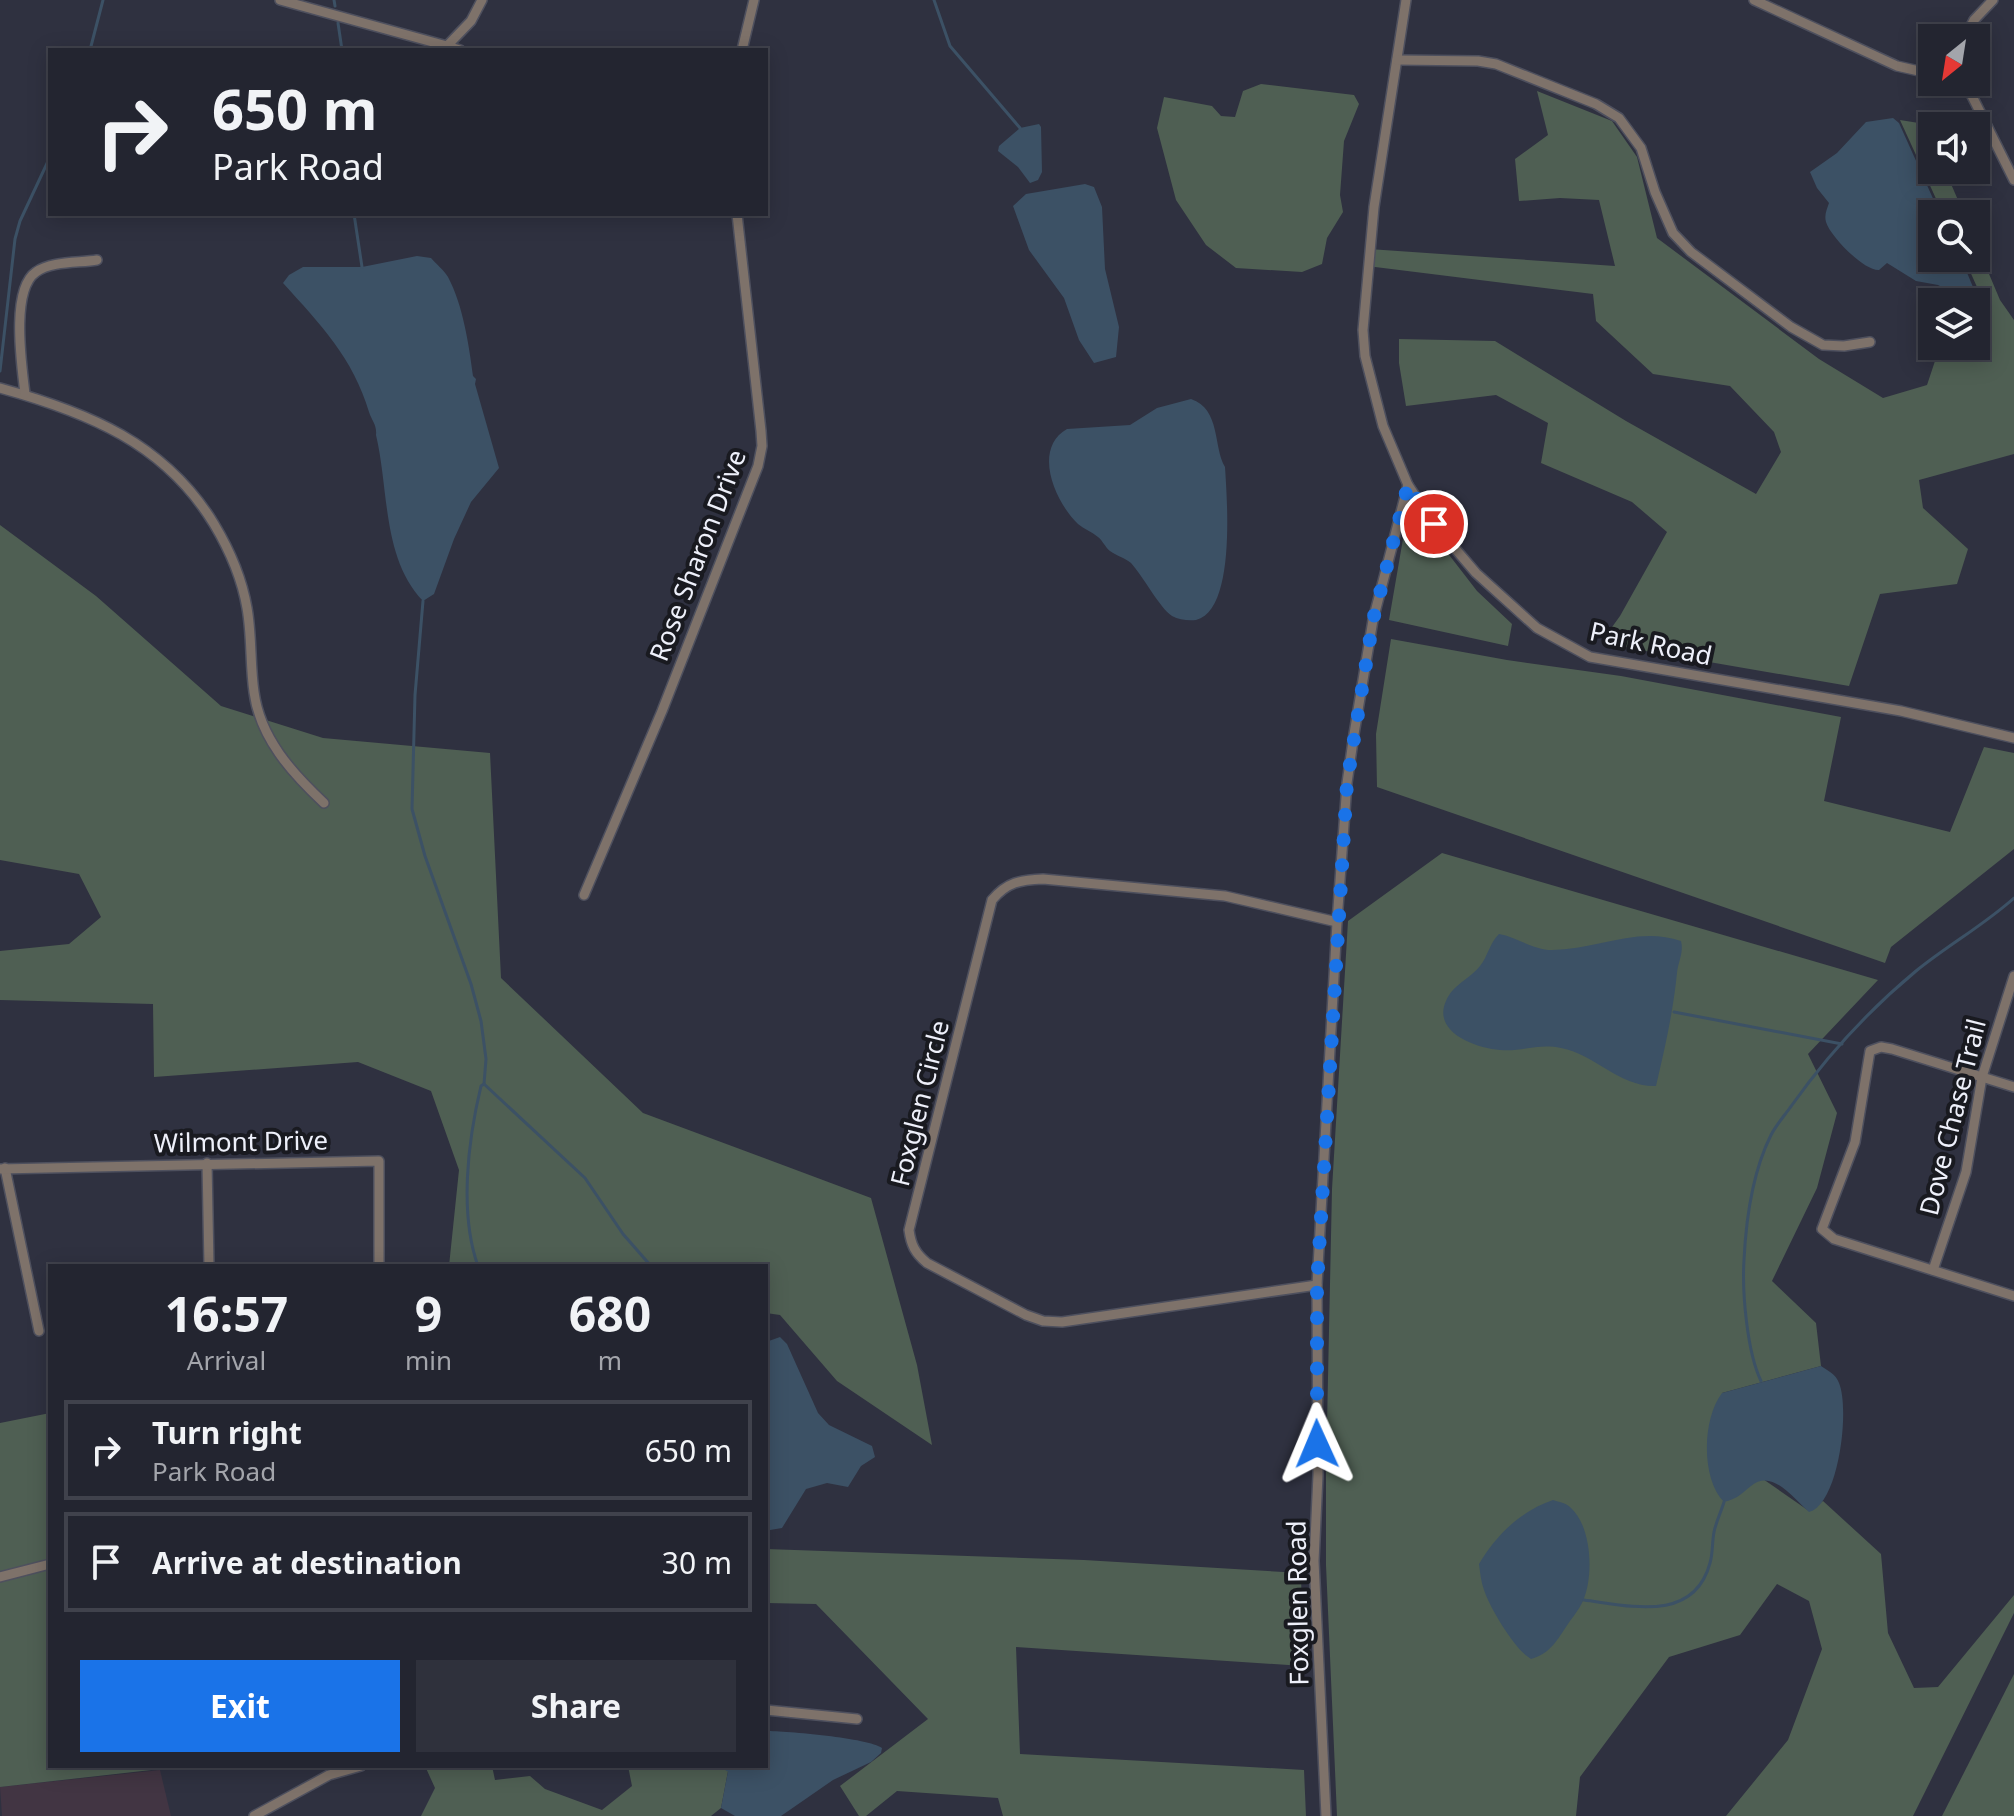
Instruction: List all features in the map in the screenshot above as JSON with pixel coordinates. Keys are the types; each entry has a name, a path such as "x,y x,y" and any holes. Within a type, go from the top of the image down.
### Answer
{"street":[{"path":"280,0 454,48"},
{"path":"447,46 471,21 482,0"},
{"path":"742,48 754,0"},
{"name":"Park Road","path":"1406,0 1374,207 1363,330 1365,356 1383,426 1408,485 1434,524 1476,573 1537,628 1590,657 1901,711 2014,738"},
{"path":"1754,0 1897,66 1918,71"},
{"path":"1972,24 1993,0"},
{"path":"1397,60 1496,64 1610,112 1634,136 1667,221 1673,233 1691,252 1813,342 1832,346 1870,342"},
{"path":"1972,96 2014,180"},
{"name":"Rose Sharon Drive","path":"584,895 662,711 758,466 761,431 737,216"},
{"path":"25,394 20,325 21,298 27,281 35,272 48,266 97,260"},
{"path":"0,388 65,407 131,440 170,468 201,503 226,544 244,594 254,695 266,729 296,777 324,803"},
{"name":"Foxglen Road","path":"1326,1816 1314,1561 1318,1475 1317,1285 1337,922 1347,783 1354,734 1373,620 1408,485"},
{"name":"Foxglen Circle","path":"1317,1285 1062,1322 1043,1321 927,1263 917,1255 909,1230 992,900 1003,888 1014,882 1043,879 1225,896 1337,922"},
{"name":"Dove Chase Trail","path":"1933,1270 1966,1172 1982,1077 2014,976"},
{"path":"2014,1087 1892,1049 1881,1047 1870,1051 1855,1142 1822,1229 1834,1239 2014,1296"},
{"name":"Wilmont Drive","path":"3,1168 379,1161 379,1264"},
{"path":"207,1163 209,1264"},
{"path":"3,1168 39,1331"},
{"path":"0,1577 48,1565"},
{"path":"768,1710 857,1719"},
{"path":"254,1816 329,1775 354,1768"}],"shaded area":[{"path":"160,1770 171,1816 2,1816 0,1787"}],"green space":[{"path":"1261,84 1354,95 1359,104 1344,141 1340,195 1343,212 1327,238 1322,264 1302,272 1236,268 1206,245 1176,200 1157,128 1164,97 1212,106 1221,116 1235,117 1243,91"},
{"path":"1537,91 1612,121 1637,157 1657,238 1819,359 1883,398 1927,385 1935,360 1990,360 1990,288 1977,288 1970,272 1988,272 2000,300 2014,320 2014,454 1919,480 1923,508 1968,549 1957,584 1880,594 1849,686 1602,641 1620,616 1667,532 1632,502 1541,463 1548,423 1496,395 1406,406 1399,363 1399,339 1495,341 1626,421 1756,494 1781,452 1774,432 1730,386 1653,374 1596,321 1593,294 1367,266 1369,249 1615,266 1599,200 1560,198 1519,201 1515,159 1548,135"},
{"path":"1900,120 1918,123 1918,159"},
{"path":"1929,184 1951,184 1958,200 1937,200"},
{"path":"1408,510 1426,525 1477,591 1512,624 1508,646 1389,620"},
{"path":"0,525 96,596 221,706 323,738 490,753 501,978 643,1113 871,1198 917,1365 932,1445 837,1381 780,1315 768,1313 768,1264 449,1264 459,1170 431,1091 358,1062 154,1077 153,1004 0,1000 0,951 69,944 101,917 79,874 0,860"},
{"path":"1391,639 1621,676 1841,717 1824,801 1950,832 1984,747 2014,753 2014,849 1891,947 1885,963 1377,787 1376,734"},
{"path":"1442,853 1878,980 1808,1054 1837,1113 1817,1188 1772,1281 1816,1323 1821,1366 1722,1393 1754,1482 1763,1479 1809,1511 1823,1501 1881,1554 1888,1633 1914,1688 1938,1687 2014,1595 2014,1613 1913,1816 1726,1816 1788,1740 1822,1649 1809,1601 1777,1584 1740,1635 1669,1657 1580,1777 1576,1816 1337,1816 1326,1565 1326,1472 1332,1189 1348,921"},
{"path":"48,1413 48,1768 169,1768 0,1787 0,1423"},
{"path":"768,1549 1084,1560 1301,1573 1303,1666 1016,1647 1020,1754 1304,1770 1306,1816 1003,1816 998,1798 897,1791 866,1816 859,1816 840,1786 928,1719 816,1604 768,1603"},
{"path":"2014,1674 2014,1816 1942,1816"},
{"path":"426,1768 492,1768 495,1780 530,1776 545,1789 602,1810 632,1786 628,1768 729,1768 721,1808 711,1816 421,1816 435,1788"}],"water":[{"path":"1893,118 1899,123 1918,165 1918,184 1926,184 1934,200 1918,200 1918,272 1967,272 1973,288 1944,288 1916,281 1887,263 1879,270 1873,269 1848,252 1834,236 1825,217 1829,203 1810,172 1837,153 1866,122"},
{"path":"1039,124 1042,172 1038,180 1030,183 1018,167 998,151 999,146 1020,128"},
{"path":"1085,184 1094,187 1102,207 1105,269 1119,327 1116,357 1094,363 1079,340 1064,298 1029,250 1013,206 1026,194"},
{"path":"417,256 431,258 446,274 458,300 473,376 499,468 471,502 434,594 423,601 400,565 389,522 376,428 362,393 334,343 283,283 289,275 303,267 362,267"},
{"path":"1191,399 1207,411 1215,429 1225,467 1227,527 1218,596 1209,612 1196,620 1172,616 1131,563 1110,551 1098,537 1078,524 1055,490 1049,462 1056,438 1067,429 1130,425 1157,408"},
{"path":"1499,934 1552,950 1632,937 1665,937 1681,941 1671,1016 1656,1086 1630,1081 1561,1048 1490,1049 1468,1042 1450,1030 1443,1012 1446,1001 1453,990 1480,966"},
{"path":"780,1337 787,1344 818,1413 829,1425 872,1446 875,1457 861,1466 848,1487 827,1483 806,1489 782,1528 770,1530 768,1524 768,1341"},
{"path":"1821,1366 1838,1380 1843,1413 1835,1475 1819,1505 1809,1512 1782,1487 1767,1480 1759,1481 1736,1498 1724,1502 1711,1479 1707,1449 1711,1418 1722,1393"},
{"path":"1553,1500 1570,1507 1583,1526 1589,1552 1589,1578 1581,1604 1559,1638 1547,1651 1531,1659 1511,1638 1492,1607 1483,1587 1479,1564 1510,1525"},
{"path":"768,1731 845,1738 882,1748 871,1762 833,1780 781,1816 735,1816 721,1808 729,1768 768,1768"}],"waterway":[{"path":"91,48 103,0"},
{"path":"334,0 335,6"},
{"path":"934,0 950,46 1020,128"},
{"path":"338,23 342,48"},
{"path":"0,371 15,239 20,221 48,161"},
{"path":"354,216 362,267"},
{"path":"423,601 415,695 412,809 481,1021 486,1059 484,1084 472,1129 467,1200 477,1264"},
{"path":"1761,1381 1746,1322 1744,1260 1751,1196 1771,1135 1820,1069 1882,1002 1916,971 2014,898"},
{"path":"1674,1012 1842,1044"},
{"path":"484,1084 585,1178 623,1234 649,1264"},
{"path":"1584,1600 1640,1607 1675,1603 1690,1595 1702,1582 1710,1563 1714,1532 1724,1502"},
{"path":"724,1768 728,1770"}],"route":[{"path":"1317,1444 1317,1285 1321,1189 1347,783 1373,620 1408,485 1434,524"}]}
